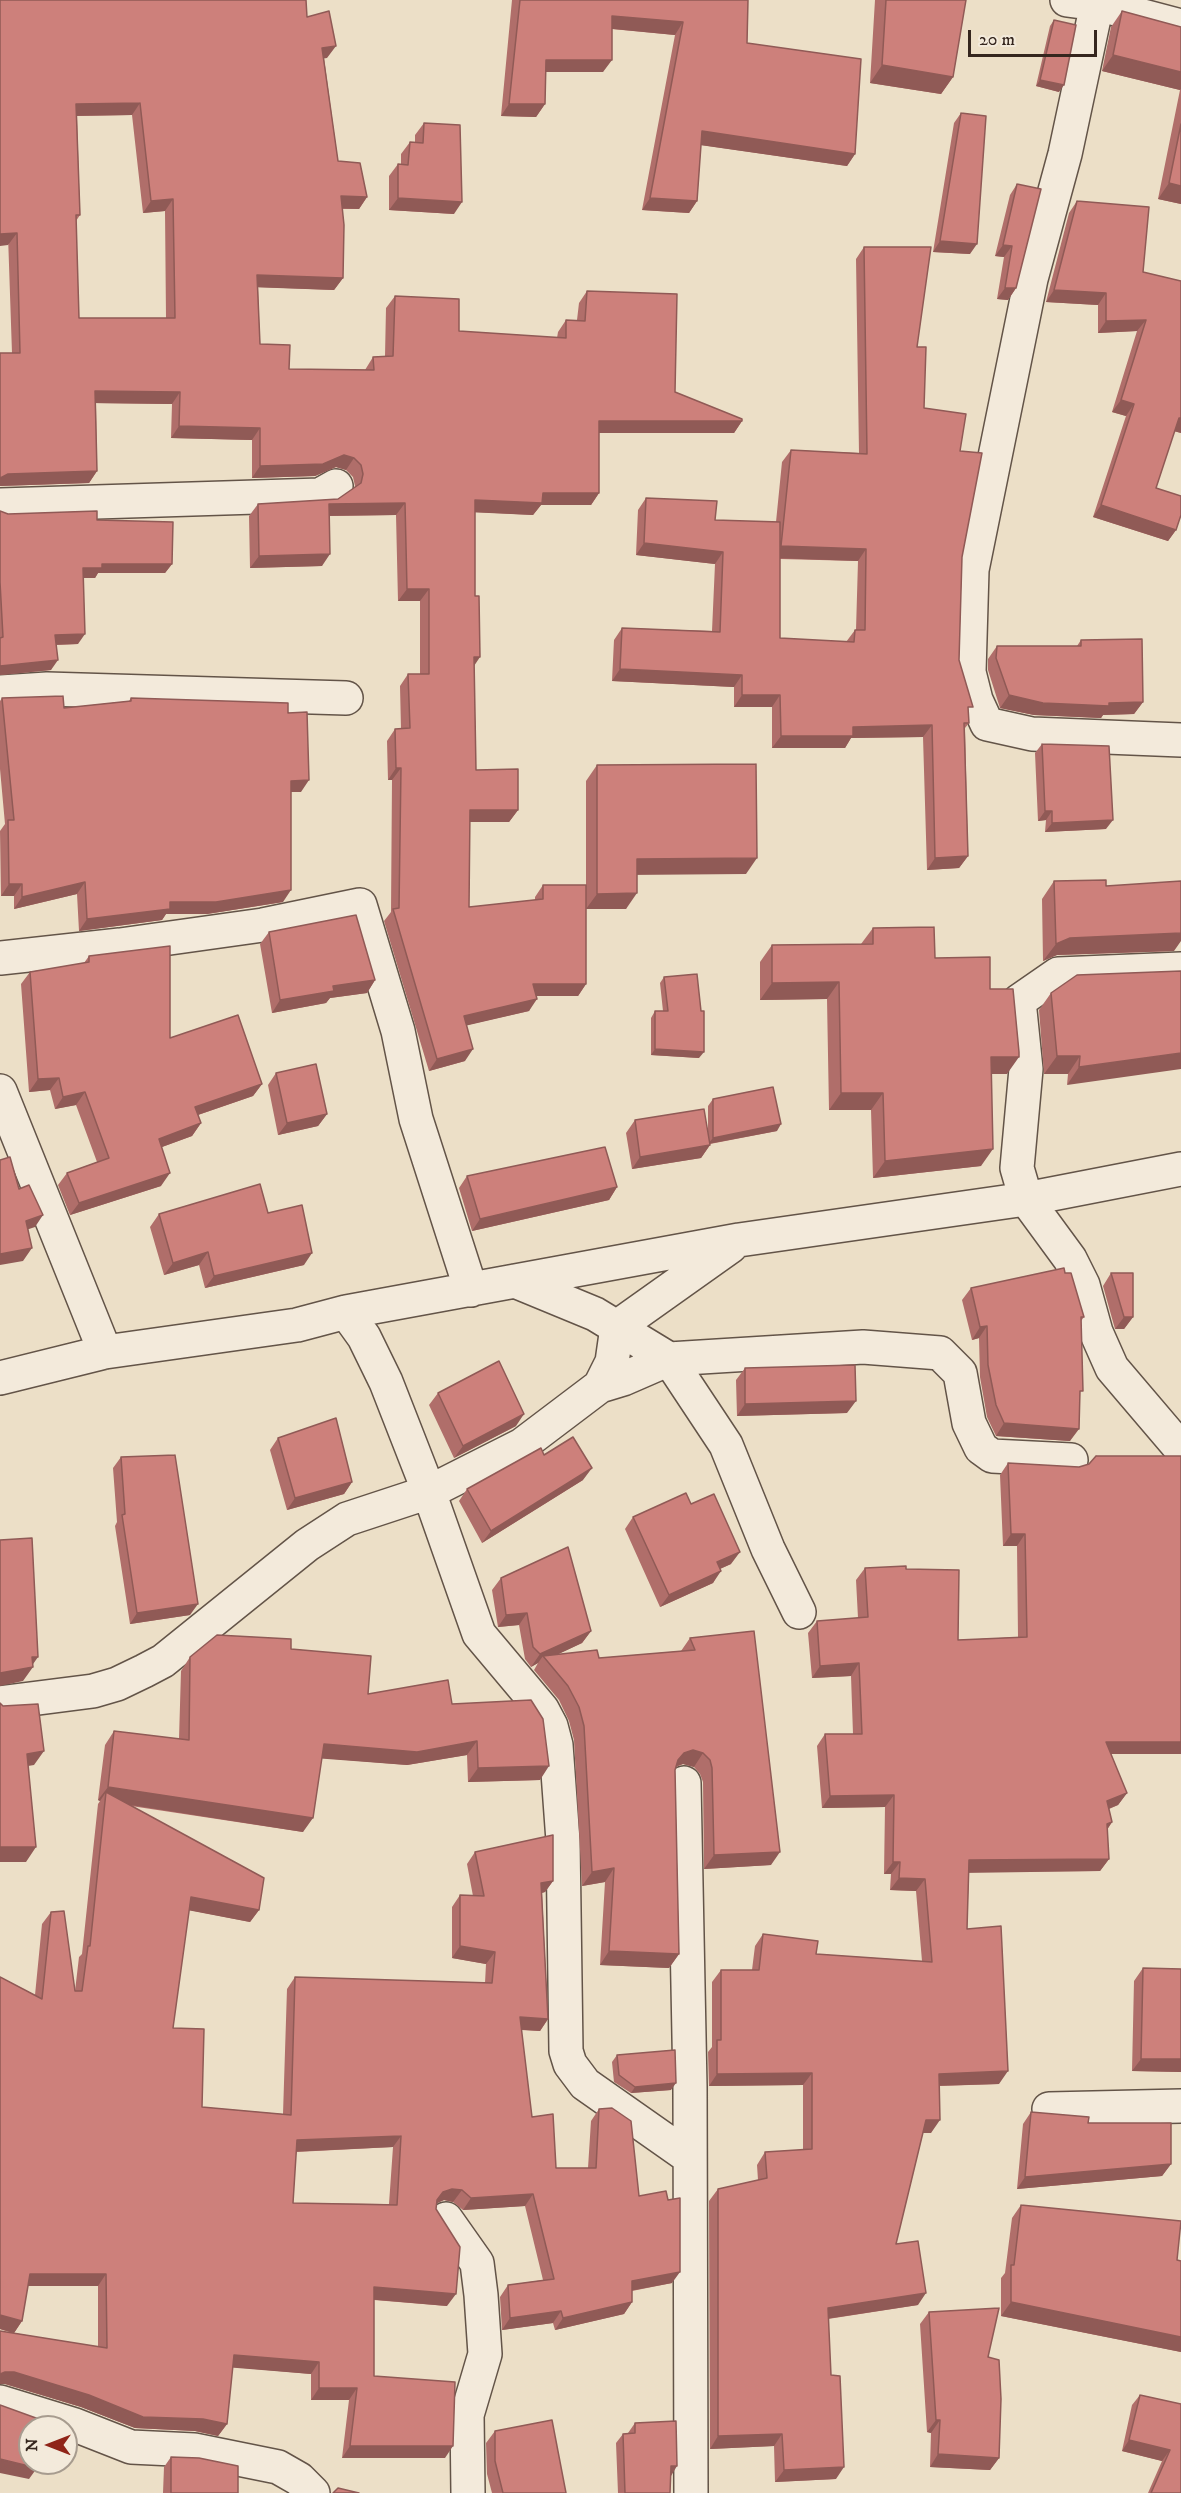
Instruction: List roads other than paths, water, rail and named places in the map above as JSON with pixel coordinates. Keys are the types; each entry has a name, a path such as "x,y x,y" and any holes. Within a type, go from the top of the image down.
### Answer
{"street":[{"path":"1181,26 1082,2 1065,154 1031,279 972,570 969,672 976,700 987,724 1032,734 1181,740"},
{"path":"0,505 320,495 336,486"},
{"path":"0,692 47,689 346,698"},
{"path":"0,958 120,945 251,926 360,905 398,1031 416,1119 471,1290"},
{"path":"1181,969 1058,974 1018,1001 1026,1070 1017,1168 1026,1199 1070,1259 1083,1285 1096,1332 1112,1368 1181,1449"},
{"path":"0,1091 105,1352"},
{"path":"0,1378 105,1352 297,1325 346,1312 739,1240 1026,1199 1181,1168"},
{"path":"600,1386 612,1362 617,1327 739,1240"},
{"path":"515,1281 595,1314 669,1359 726,1445 768,1549 800,1612"},
{"path":"346,1312 371,1350 429,1492 479,1634 542,1709 556,1745 563,1841 566,2051 570,2064 585,2084 688,2157"},
{"path":"0,1702 93,1691 117,1684 144,1671 163,1661 307,1545 347,1519 429,1492 522,1445 600,1386 623,1379 669,1359 863,1347 940,1353 960,1373 969,1423 981,1448 992,1456 1071,1460"},
{"path":"684,1783 690,2087 688,2157 691,2493"},
{"path":"1049,2109 1181,2106"},
{"path":"446,2219 477,2263 481,2295 485,2354 467,2415 468,2493"},
{"path":"0,2402 75,2425 131,2447 194,2450 278,2467 299,2479 313,2493"}]}
